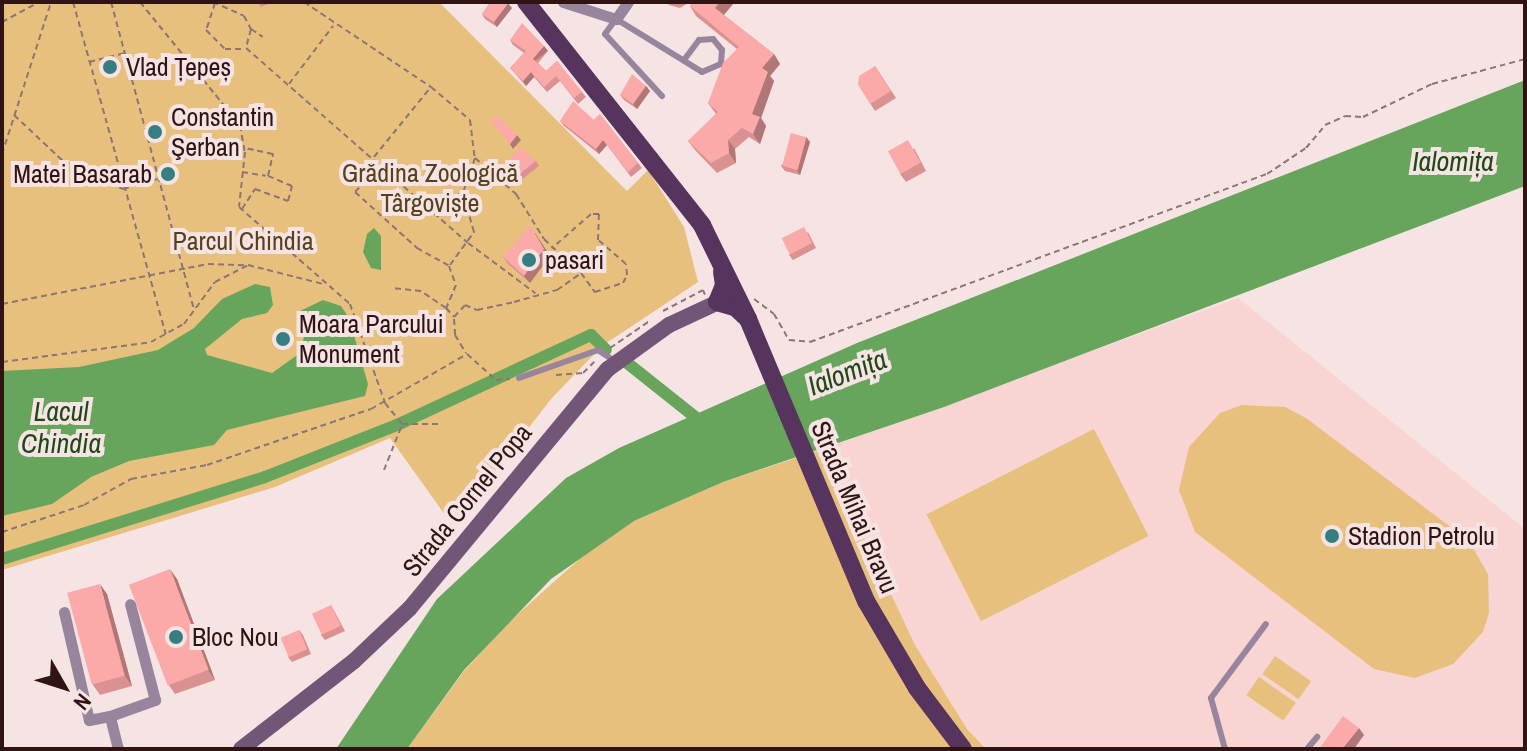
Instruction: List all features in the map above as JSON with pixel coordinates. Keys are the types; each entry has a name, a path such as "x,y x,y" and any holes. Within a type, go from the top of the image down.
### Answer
{"main road":[{"name":"Strada Mihai Bravu","path":"526,2 668,177 718,254 748,319 826,511 880,628 963,749"},
{"path":"718,254 724,285 717,302 735,307 748,319"},
{"name":"Strada Cornel Popa","path":"241,749 354,661 410,608 572,407 616,362 669,325 737,294"}],"street":[{"path":"563,2 616,19 628,2"},
{"path":"64,612 89,720 155,700 130,604"},
{"path":"110,716 118,749"}],"lane":[{"path":"662,96 605,34 616,19 684,60 709,72 721,64 722,50 713,39 699,40 684,60"},
{"path":"519,378 598,350 616,362"},
{"path":"1225,749 1211,698 1266,624"},
{"path":"1307,749 1317,737"}],"path":[{"path":"2,22 39,2"},
{"path":"2,154 51,2"},
{"path":"73,2 123,189 167,335"},
{"path":"111,2 194,312"},
{"path":"140,2 240,125 245,148 236,199 242,210 350,304 385,403 402,424"},
{"path":"251,29 246,48 236,53 212,39 206,30 214,2 244,16 251,29 263,37"},
{"path":"304,2 431,87 470,120 475,158 463,193 474,232 449,266"},
{"path":"288,85 335,24"},
{"path":"246,48 468,243 535,293"},
{"path":"89,62 125,53"},
{"path":"737,294 766,305 789,340 810,342 1267,174 1306,148 1325,125 1345,116 1363,117 1432,84 1525,59"},
{"path":"373,158 431,87"},
{"path":"14,115 64,162 123,189 159,178"},
{"path":"245,148 273,154 268,176"},
{"path":"475,158 516,194 552,248 581,273 595,292 623,283 627,275 626,264 598,240 599,214 591,214 552,248"},
{"path":"381,165 355,192 417,248 449,266 456,285 446,308"},
{"path":"242,172 268,176 292,186 288,201 255,189 242,210"},
{"path":"428,207 463,193"},
{"path":"2,304 183,268 248,265 324,284"},
{"path":"2,362 121,349 167,335 194,312 215,282 248,265"},
{"path":"454,317 465,305 488,309 535,293 557,290 581,273"},
{"path":"394,288 421,291 446,308 454,317 455,335 467,354 496,380"},
{"path":"2,532 84,505 131,479 207,465 385,403 467,354"},
{"path":"402,424 440,424"},
{"path":"384,470 402,424"}],"shaded area":[{"path":"1238,298 1525,529 1525,749 986,749 967,729 915,645 823,449"}],"green space":[{"name":"Parcul Chindia","path":"2,2 439,2 627,191 648,170 684,227 698,282 602,346 551,399 453,526 390,438 275,487 2,570"},
{"name":"Stadion Petrolu","path":"1242,405 1285,407 1306,418 1469,541 1488,574 1489,613 1483,632 1453,664 1415,678 1374,669 1195,532 1179,490 1189,447 1220,413"},
{"path":"1094,429 1148,536 981,621 926,514"},
{"path":"823,449 915,645 967,729 986,749 407,749 464,671 509,622 594,546 634,521 723,482"},
{"path":"1275,656 1311,681 1298,699 1262,674"},
{"path":"1259,677 1296,703 1283,721 1246,695"}],"water":[{"name":"Ialomița","path":"1525,80 1525,186 944,407 723,482 634,521 551,579 464,670 407,749 336,749 437,599 566,478 619,448 857,343"},
{"path":"374,228 381,236 381,270 371,268 363,252 367,234"},
{"name":"Lacul Chindia","path":"255,284 270,287 273,305 267,313 242,319 205,349 207,355 272,373 300,353 304,337 298,312 323,300 341,306 349,318 368,384 365,396 227,430 214,445 129,461 91,477 52,504 2,516 2,371 79,367 158,350 194,328 222,299"}],"building":[{"path":"490,2 508,3 494,22 482,14"},
{"path":"693,2 720,2 715,8 774,54 762,68 768,72 752,114 760,117 753,134 742,128 728,140 729,153 711,163 688,141 718,112 708,103 723,63 739,47 690,6"},
{"path":"522,23 544,46 533,59 546,71 557,61 582,92 574,98 556,76 544,87 531,72 523,81 510,68 526,51 510,40"},
{"path":"875,66 891,91 870,104 858,84 859,76"},
{"path":"632,74 646,86 633,104 620,95"},
{"path":"573,101 594,120 600,114 638,163 628,172 603,140 596,149 560,121"},
{"path":"497,116 517,135 510,144 491,121"},
{"path":"791,133 806,137 798,170 782,166"},
{"path":"908,140 921,163 900,174 888,151"},
{"path":"520,147 536,161 513,179 504,167"},
{"name":"pasari","path":"530,225 544,249 524,276 503,257"},
{"path":"804,227 812,243 790,254 782,238"},
{"name":"Bloc Nou","path":"170,569 209,670 168,686 129,585"},
{"name":"Bloc Nou","path":"100,584 125,676 92,685 67,593"},
{"path":"331,605 341,626 322,635 312,614"},
{"path":"299,630 307,649 289,657 281,638"},
{"path":"1343,716 1359,728 1342,749 1319,749"}],"waterway":[{"path":"2,559 265,477 397,425 591,335 606,350"},
{"path":"626,362 704,424"}],"place":[{"name":"Vlad Țepeș","path":"110,67"},
{"name":"Constantin Şerban","path":"155,132"},
{"name":"Matei Basarab","path":"168,174"},
{"name":"pasari","path":"529,260"},
{"name":"Moara Parcului Monument","path":"283,339"},
{"name":"Stadion Petrolu","path":"1332,536"},
{"name":"Bloc Nou","path":"176,637"}],"park label":[{"name":"Grădina Zoologică Târgoviște","path":"430,188"}]}
